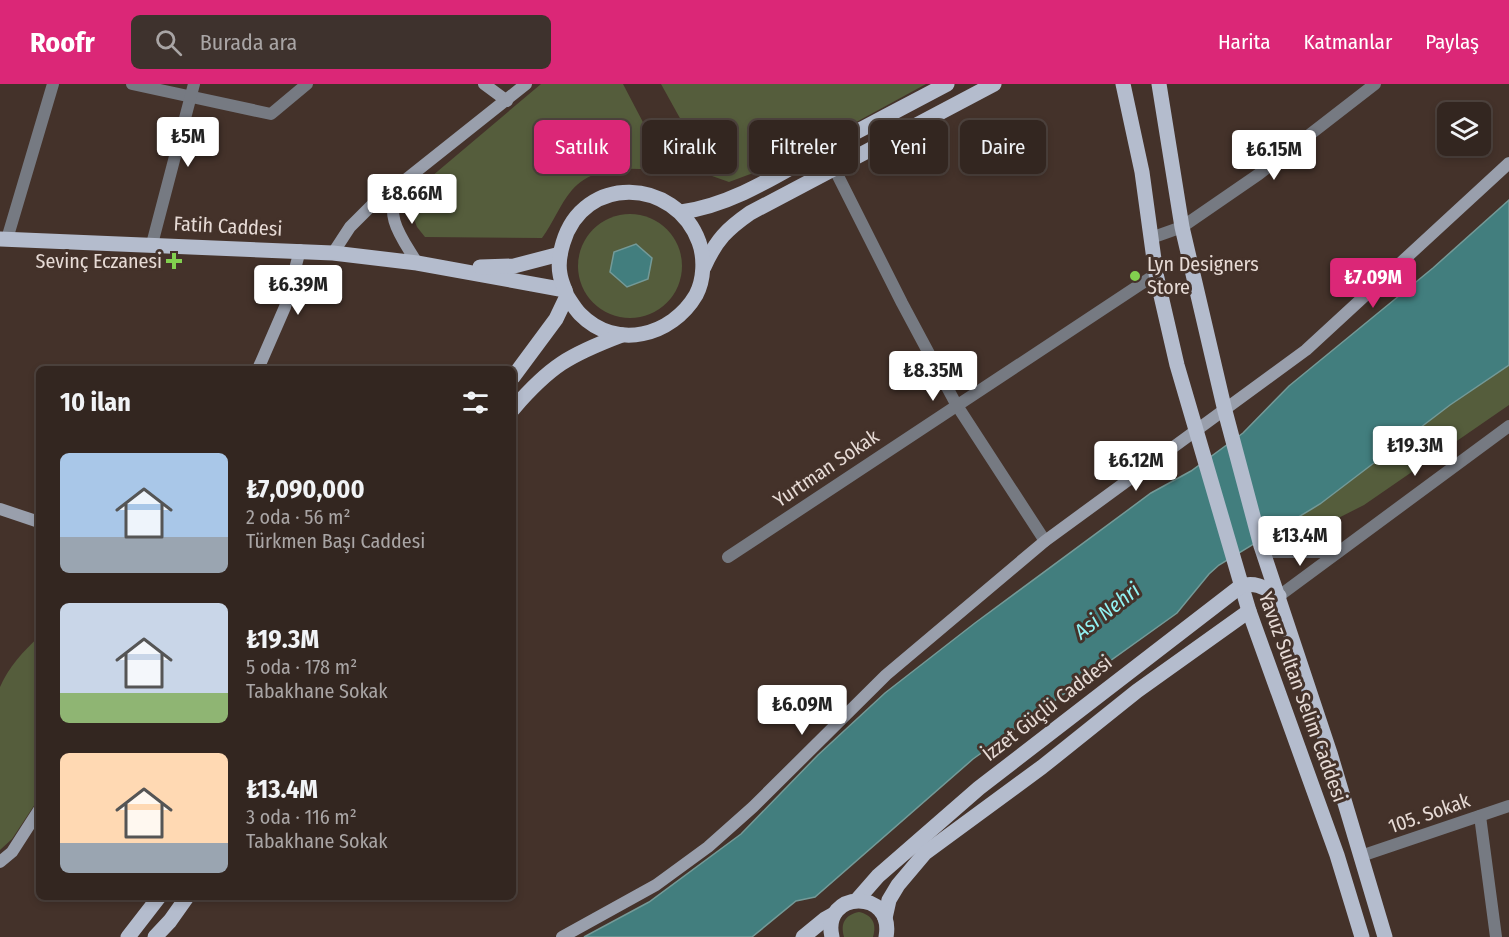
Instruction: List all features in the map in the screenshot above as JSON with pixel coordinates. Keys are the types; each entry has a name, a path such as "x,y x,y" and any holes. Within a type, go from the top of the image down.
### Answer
{"main road":[{"path":"484,84 507,101"},
{"path":"502,84 507,101"},
{"path":"333,253 356,220 376,201 526,84"},
{"path":"681,212 702,210 771,180 947,84"},
{"path":"858,158 994,84"},
{"name":"Yavuz Sultan Selim Caddesi","path":"1123,84 1142,172 1156,274 1177,365 1249,611 1337,855 1362,937"},
{"name":"Yavuz Sultan Selim Caddesi","path":"1159,84 1182,227 1225,411 1262,549 1330,753 1384,937"},
{"path":"562,937 656,885 708,847 753,807 886,675 1046,541 1134,474 1196,432 1306,350 1509,163"},
{"path":"516,406 542,377 562,361 622,335 645,334 667,326 685,312 697,292 703,269 714,246 729,228 750,213 827,174"},
{"path":"399,185 392,200 393,217 417,263"},
{"path":"622,335 600,328 581,315 566,293 560,274 560,254 566,232 579,214 597,200 618,192 641,192 663,199 681,212 694,229 701,248 703,269"},
{"name":"Fatih Caddesi","path":"4,239 333,253 453,269 566,293"},
{"path":"259,366 285,307 300,250"},
{"name":"Fatih Caddesi","path":"453,269 514,266 560,254"},
{"path":"516,373 556,319 566,293"},
{"path":"0,509 36,521"},
{"path":"1241,586 1249,583 1279,596"},
{"name":"İzzet Güçlü Caddesi","path":"803,937 841,907 857,900 878,876 979,788 1241,586"},
{"path":"885,918 889,900 898,885 925,852 1042,767 1137,691 1249,611"},
{"path":"0,862 12,852 36,815"},
{"path":"128,937 157,900"},
{"path":"156,937 186,900"},
{"path":"857,900 874,904 885,918 886,937"},
{"path":"832,937 831,922 834,914"}],"street":[{"path":"4,239 53,84"},
{"path":"132,84 271,114 307,84"},
{"path":"152,244 194,84"},
{"path":"1151,238 1182,227 1259,174 1375,84"},
{"path":"837,174 956,404 1046,541"},
{"name":"Yurtman Sokak","path":"728,557 956,404 1156,274"},
{"path":"1279,596 1509,426"},
{"path":"1262,549 1338,552"},
{"name":"105. Sokak","path":"1361,856 1509,806"},
{"path":"1480,816 1496,937"}],"green space":[{"path":"541,84 623,84 642,120 642,169 630,169 630,120 534,120 534,174 596,174 582,181 572,190 542,238 425,237 417,227 406,198"},
{"path":"661,84 926,84 858,121 749,120 751,174 729,182 711,174 737,174 737,120 681,120"},
{"path":"630,214 650,218 667,229 678,246 682,266 678,286 667,303 650,314 630,318 610,314 593,303 582,286 578,266 582,246 593,229 610,218"},
{"path":"1509,365 1509,405 1364,505 1299,538 1272,546 1268,534 1320,504 1450,405"},
{"path":"36,640 36,803 12,839 0,850 0,687 7,673"},
{"path":"859,912 872,920 873,937 844,937 845,920 850,915"}],"water":[{"name":"Asi Nehri","path":"1509,200 1509,365 1450,405 1320,504 1219,565 1177,613 973,759 815,897 796,901 752,937 584,937 649,902 741,834 818,755 885,693 975,623 1151,493 1191,471 1243,433 1289,386 1433,268"},
{"path":"636,244 652,258 648,279 627,287 610,272 614,252"}],"place":[{"name":"Sevinç Eczanesi","path":"174,261"},
{"name":"Lyn Designers Store","path":"1135,276"}]}
